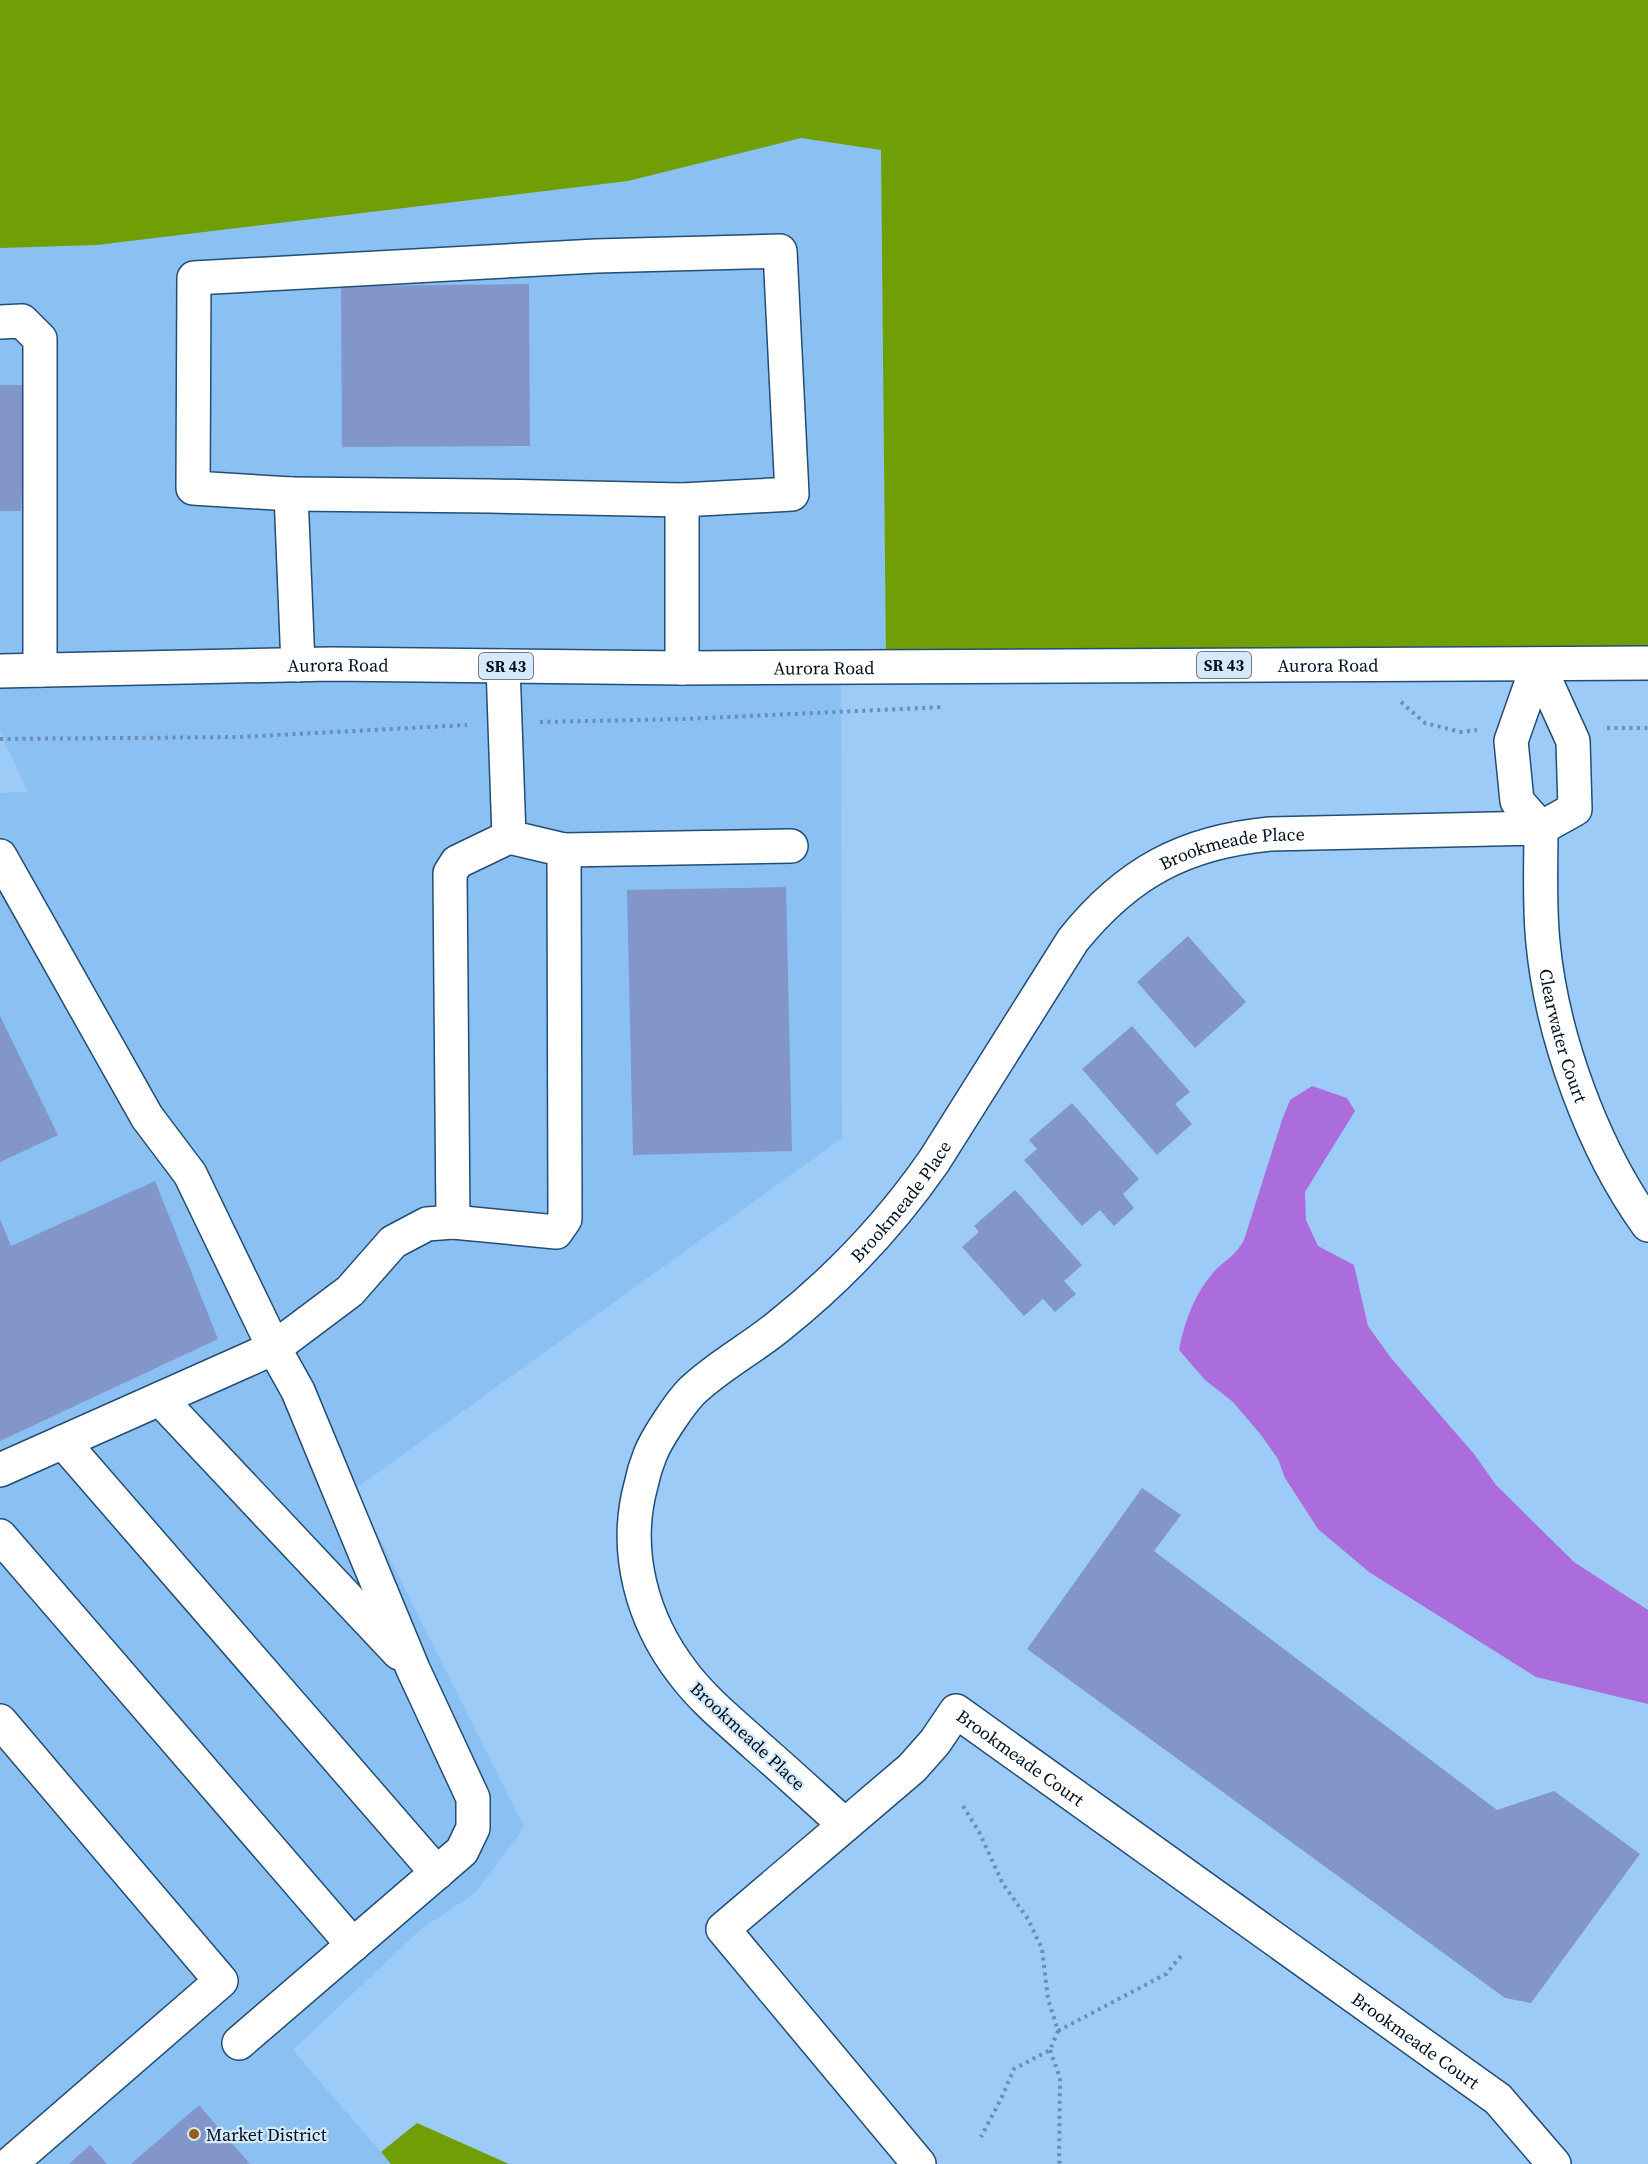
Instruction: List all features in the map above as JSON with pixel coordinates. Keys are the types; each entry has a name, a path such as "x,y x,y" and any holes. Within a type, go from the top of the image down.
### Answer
{"street":[{"path":"780,251 792,494 682,500 291,494 193,488 194,278 596,256 780,251"},
{"path":"0,322 22,321 40,339 40,670"},
{"path":"291,494 298,665"},
{"path":"682,500 682,668"},
{"name":"Aurora Road","path":"0,671 298,665 682,668 1648,663"},
{"path":"1538,664 1573,741 1575,809 1541,828 1516,801 1511,741 1538,664"},
{"path":"502,666 509,837"},
{"name":"Clearwater Court","path":"1541,828 1540,902 1543,945 1560,1031 1583,1103 1599,1141 1648,1225"},
{"name":"Brookmeade Place","path":"845,1825 698,1690 668,1652 649,1613 636,1569 633,1543 634,1518 638,1493 650,1453 676,1411 697,1387 777,1328 805,1304 857,1255 910,1196 1073,940 1106,904 1145,872 1191,850 1242,837 1270,834 1541,828"},
{"path":"453,1222 450,873 457,862 509,837 564,850 791,846"},
{"path":"0,1470 274,1348 350,1291 393,1242 427,1224 453,1222 556,1232 565,1219 564,850"},
{"path":"0,856 147,1117 190,1174 274,1348 298,1391 413,1669 473,1798 473,1828 462,1851 239,2043"},
{"path":"160,1399 413,1669"},
{"path":"63,1442 437,1873"},
{"path":"0,1536 352,1946"},
{"name":"Brookmeade Court","path":"919,2164 723,1929 912,1768 956,1711 1498,2099 1554,2164"},
{"path":"0,1721 221,1981 10,2164"}],"path":[{"path":"1390,702 1402,702 1425,723 1461,732 1482,729"},
{"path":"0,739 240,737 505,723 684,719 945,707"},
{"path":"1637,728 1648,728"},
{"path":"963,1806 979,1832 1004,1884 1028,1919 1042,1949 1048,1998 1058,2031"},
{"path":"981,2137 1001,2100 1014,2069 1050,2050 1058,2031 1167,1974 1181,1956"},
{"path":"1050,2050 1060,2078 1060,2164"}],"shaded area":[{"path":"880,44 886,667 841,668 842,1138 355,1489 524,1827 475,1893 421,1929 293,2050 391,2164 0,2164 0,793 28,792 0,732 0,156","holes":["193,1143 343,1463 328,1436"]},
{"path":"1312,1086 1347,1098 1355,1111 1305,1192 1306,1220 1318,1246 1354,1265 1368,1326 1391,1358 1474,1454 1496,1485 1574,1562 1648,1610 1648,1704 1536,1677 1369,1572 1318,1529 1285,1478 1278,1459 1261,1435 1233,1402 1205,1380 1179,1350 1187,1320 1200,1291 1212,1274 1244,1240 1290,1100"}],"green space":[{"path":"0,0 1648,0 1648,663 886,667 881,150 801,138 628,181 97,245 0,248"},
{"path":"417,2123 509,2164 391,2164 381,2152"}],"building":[{"path":"529,284 530,446 342,447 341,286"},
{"path":"0,385 28,385 21,511 0,511"},
{"path":"786,887 792,1151 633,1155 627,890"},
{"path":"1188,936 1246,1002 1195,1048 1137,982"},
{"path":"0,1016 58,1135 0,1162"},
{"path":"1132,1026 1190,1092 1175,1104 1192,1124 1157,1155 1082,1069"},
{"path":"1072,1103 1139,1179 1123,1194 1134,1208 1114,1226 1100,1210 1082,1226 1024,1160 1037,1149 1029,1140"},
{"path":"155,1181 218,1339 0,1441 0,1219 11,1246"},
{"path":"1015,1190 1082,1265 1064,1281 1076,1294 1055,1312 1043,1299 1024,1316 962,1247 979,1232 974,1226"},
{"path":"1142,1488 1181,1515 1154,1551 1497,1810 1554,1791 1640,1854 1531,2003 1505,1998 1027,1649"},
{"name":"Market District","path":"199,2105 250,2164 131,2164"},
{"path":"90,2145 107,2164 69,2164"}],"place":[{"name":"Market District","path":"194,2134"}]}
